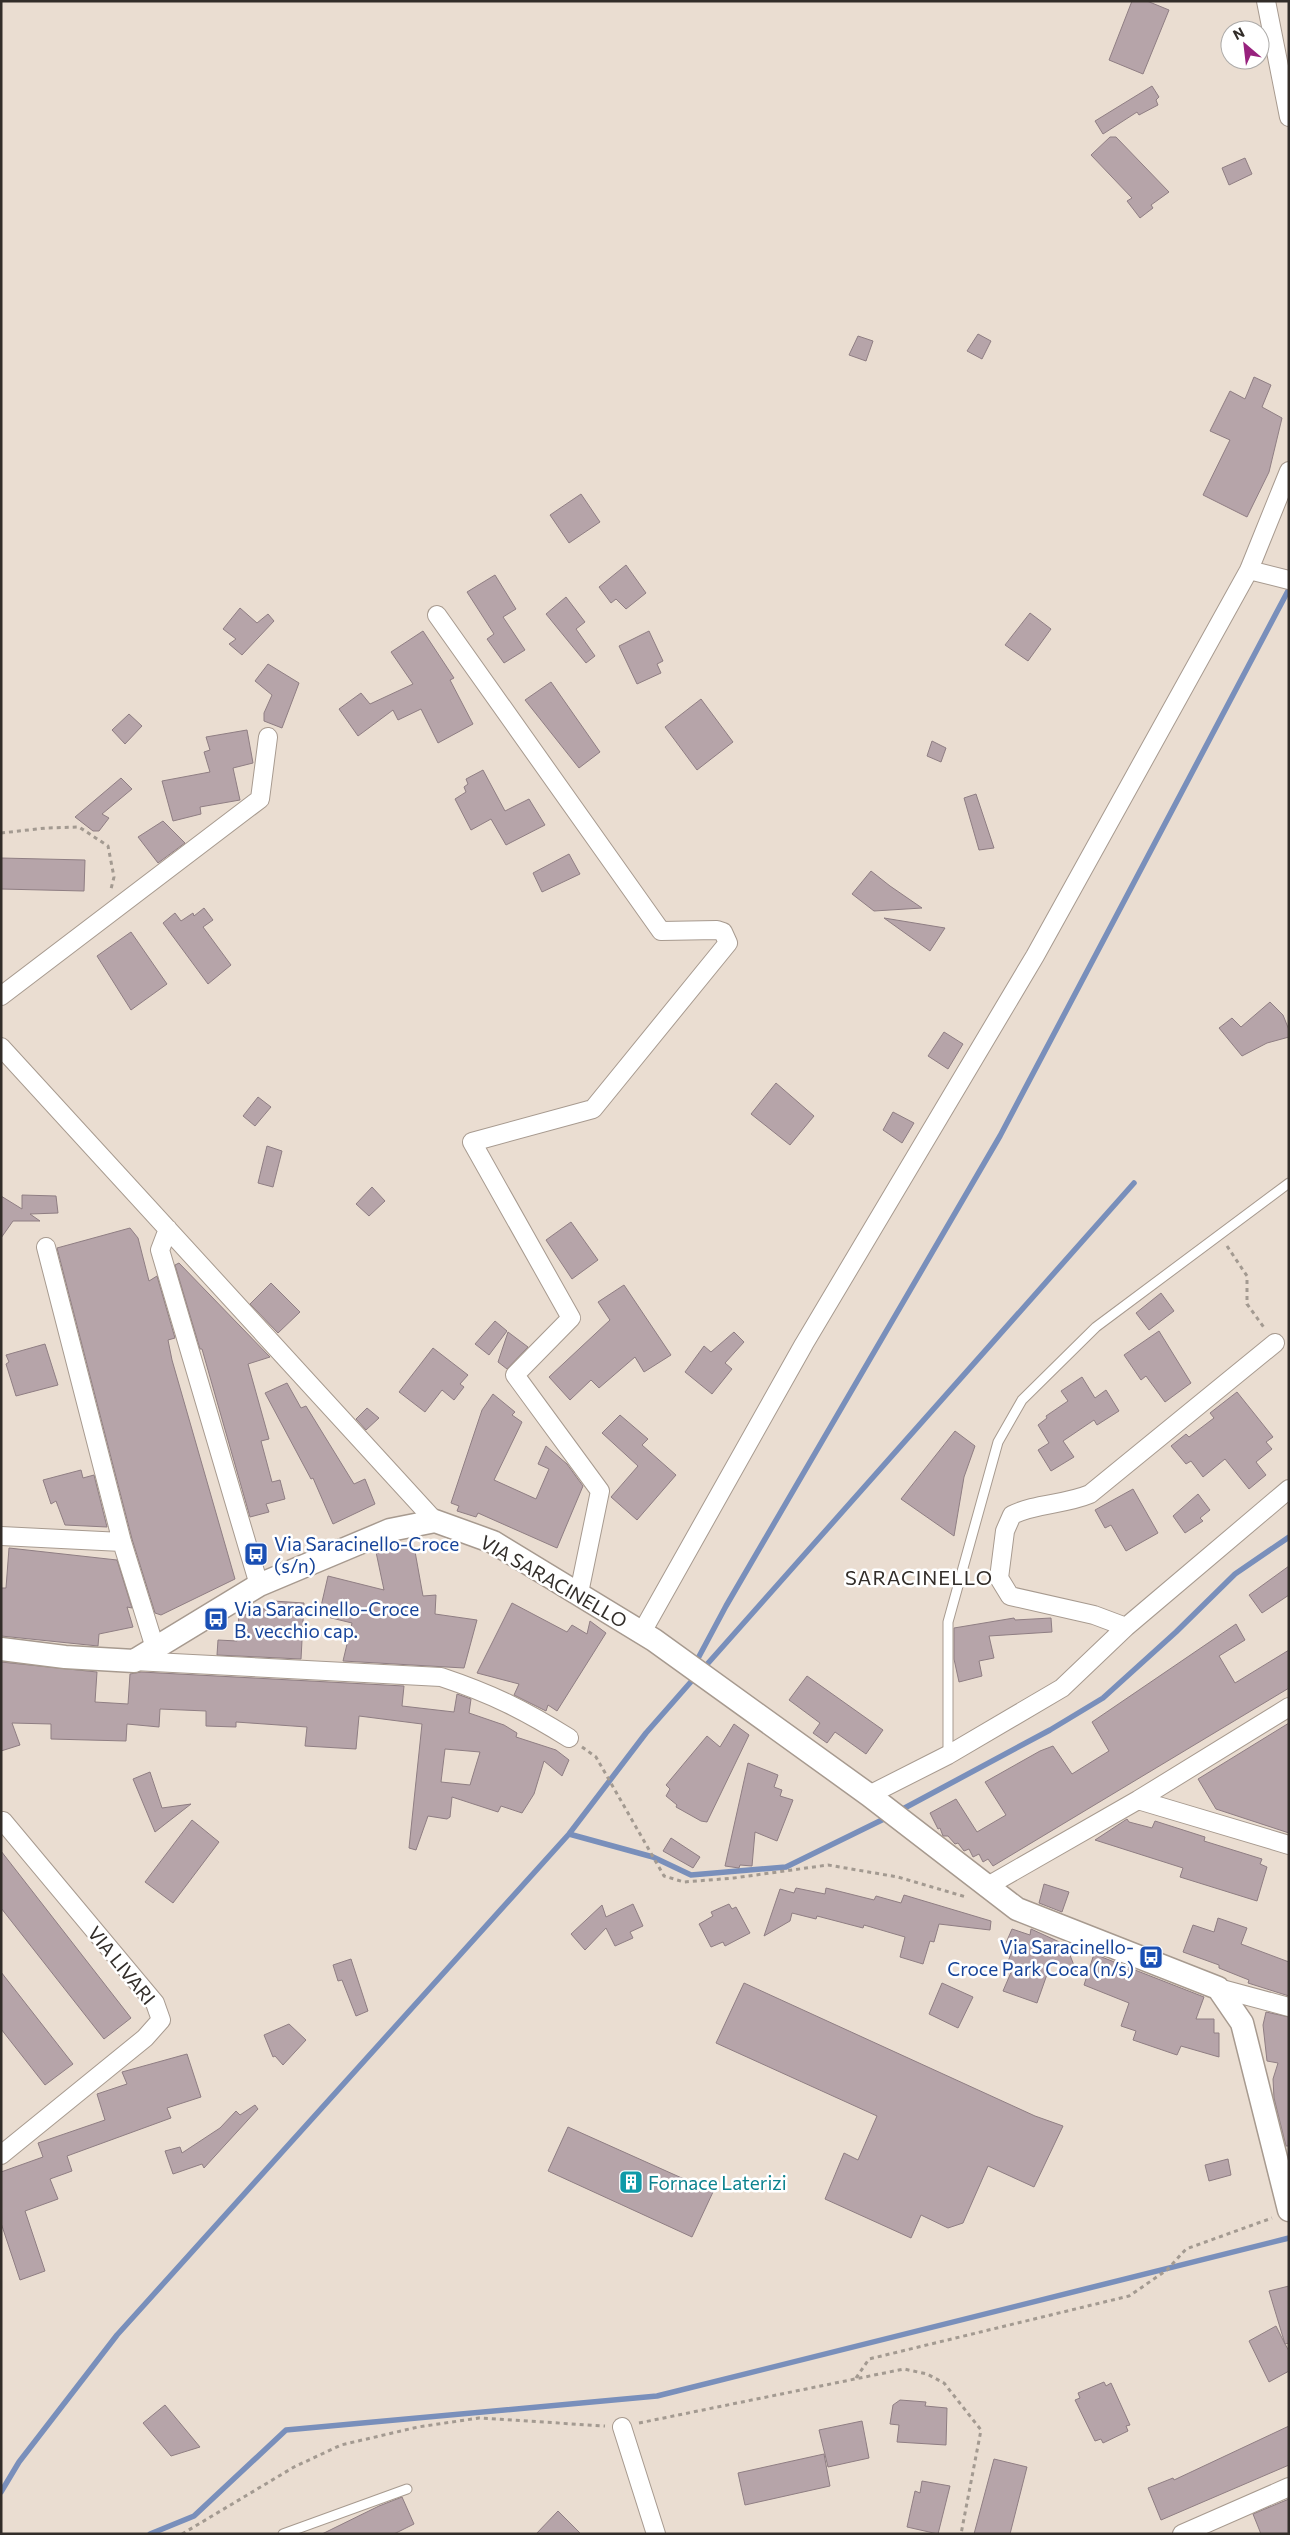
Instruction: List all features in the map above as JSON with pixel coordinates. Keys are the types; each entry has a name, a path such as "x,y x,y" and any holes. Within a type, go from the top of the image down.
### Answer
{"street":[{"path":"1266,1 1289,117"},
{"path":"648,1636 804,1344 1035,956 1249,570 1289,471"},
{"path":"1249,570 1289,580"},
{"path":"437,615 660,930 717,930 723,932 728,943 592,1109 472,1142 571,1318 515,1375 600,1491 579,1593"},
{"path":"1,996 260,799 268,737"},
{"path":"1,1047 435,1521"},
{"path":"168,1229 160,1250 259,1586"},
{"path":"46,1247 122,1542 155,1648"},
{"path":"1126,1627 1094,1614 1010,1596 999,1578 1005,1531 1012,1515 1024,1509 1074,1501 1090,1494 1275,1343"},
{"path":"873,1799 1062,1688 1126,1627 1289,1489"},
{"path":"134,1661 259,1586 390,1530 435,1521"},
{"name":"VIA SARACINELLO","path":"435,1521 493,1542 648,1636 873,1799 914,1831 977,1892 1218,1988"},
{"path":"1,1536 122,1542"},
{"path":"1,1649 65,1657 442,1677 486,1692 521,1708 569,1738"},
{"path":"977,1892 1138,1800 1289,1707"},
{"path":"1138,1800 1289,1845"},
{"name":"VIA LIVARI","path":"1,2155 144,2038 161,2020 156,2002 3,1821"},
{"path":"1218,1988 1289,2007"},
{"path":"1218,1988 1242,2023 1273,2148 1284,2212"},
{"path":"622,2427 656,2534"},
{"path":"1182,2534 1289,2487"}],"lane":[{"path":"948,1755 948,1622 998,1442 1022,1400 1096,1327 1289,1183"},
{"path":"283,2534 407,2489"}],"path":[{"path":"1,834 46,828 79,827 108,846 114,877 105,918"},
{"path":"1219,1234 1247,1276 1247,1304 1275,1343"},
{"path":"569,1738 596,1757 664,1876 684,1882 734,1878 828,1865 977,1892"},
{"path":"856,2379 869,2359 1129,2296 1167,2270 1186,2249 1284,2212"}],"building":[{"path":"1132,1 1147,1 1169,10 1143,74 1109,60"},
{"path":"1152,86 1159,97 1156,100 1158,105 1139,115 1137,112 1103,134 1095,121"},
{"path":"1110,137 1116,137 1169,192 1151,205 1153,208 1140,218 1127,201 1132,198 1091,155"},
{"path":"1245,158 1252,174 1229,185 1222,168"},
{"path":"978,334 991,341 982,359 967,351"},
{"path":"858,336 873,341 866,361 849,355"},
{"path":"1254,377 1271,385 1262,407 1282,418 1269,472 1247,517 1203,495 1230,440 1210,431 1230,391 1245,399"},
{"path":"581,494 600,522 569,543 550,515"},
{"path":"626,565 646,593 626,609 616,599 611,603 599,587"},
{"path":"495,575 516,609 503,617 525,650 504,663 487,639 494,634 467,592"},
{"path":"566,597 585,622 576,629 595,656 586,663 546,614"},
{"path":"240,608 257,623 268,614 274,621 242,655 229,644 236,639 223,629"},
{"path":"1030,613 1051,629 1028,661 1005,645"},
{"path":"423,631 454,678 450,680 473,724 438,743 421,709 398,720 393,710 358,736 339,709 361,693 370,704 413,684 391,652"},
{"path":"649,631 663,661 657,664 661,673 637,684 619,646"},
{"path":"268,664 299,683 282,728 264,721 264,713 272,695 255,681"},
{"path":"551,682 600,752 579,768 525,700"},
{"path":"701,699 733,742 697,770 665,727"},
{"path":"129,714 142,726 125,744 112,730"},
{"path":"247,730 253,763 233,768 240,800 200,807 201,814 173,821 162,781 210,772 204,752 210,750 206,737"},
{"path":"932,741 946,748 941,762 927,756"},
{"path":"483,770 505,811 529,799 545,825 506,845 491,819 471,830 455,799 466,792 464,787 468,784 466,779"},
{"path":"121,778 132,789 102,814 109,818 99,831 93,831 75,817"},
{"path":"976,794 994,848 979,850 964,798"},
{"path":"163,821 185,843 158,863 138,837"},
{"path":"569,854 580,874 542,892 533,873"},
{"path":"1,858 85,860 84,891 1,889"},
{"path":"871,871 922,908 874,911 852,894"},
{"path":"204,908 213,920 203,927 231,965 208,984 163,923 175,913 181,921 193,913 194,916"},
{"path":"884,918 945,928 930,951"},
{"path":"131,932 167,984 131,1010 97,956"},
{"path":"1270,1002 1283,1015 1289,1030 1289,1037 1267,1043 1242,1056 1219,1028 1232,1018 1241,1027"},
{"path":"944,1032 963,1044 948,1069 928,1056"},
{"path":"776,1083 814,1116 790,1145 751,1114"},
{"path":"258,1097 271,1107 255,1126 243,1116"},
{"path":"893,1112 914,1123 902,1143 883,1130"},
{"path":"267,1146 282,1151 273,1187 258,1183"},
{"path":"372,1187 385,1201 369,1216 356,1204"},
{"path":"22,1195 56,1196 58,1213 30,1214 40,1221 13,1221 1,1238 1,1196 22,1209"},
{"path":"571,1222 598,1260 572,1279 546,1240"},
{"path":"130,1228 138,1238 149,1281 157,1276 175,1338 168,1340 172,1360 235,1579 161,1615 155,1613 132,1539 57,1248"},
{"path":"179,1263 270,1357 248,1364 269,1439 261,1441 272,1482 280,1480 285,1499 266,1504 269,1512 250,1517 202,1349 200,1349 175,1265"},
{"path":"271,1283 300,1312 278,1333 250,1304"},
{"path":"624,1285 671,1355 644,1372 635,1357 599,1388 591,1380 570,1400 549,1377 610,1320 598,1302"},
{"path":"1161,1293 1174,1311 1149,1330 1136,1313"},
{"path":"495,1321 507,1331 489,1355 475,1344"},
{"path":"1159,1331 1191,1383 1165,1402 1146,1376 1141,1380 1124,1355"},
{"path":"508,1332 528,1347 507,1369 498,1362"},
{"path":"734,1332 744,1342 725,1363 732,1369 712,1394 685,1372 704,1346 711,1352"},
{"path":"45,1344 58,1385 16,1396 6,1364 9,1362 6,1355"},
{"path":"433,1348 468,1375 460,1384 464,1387 454,1400 442,1390 425,1412 399,1392"},
{"path":"1082,1377 1095,1398 1106,1390 1119,1411 1097,1425 1094,1420 1063,1441 1074,1457 1051,1471 1038,1450 1049,1443 1038,1425 1047,1418 1046,1416 1068,1401 1061,1391"},
{"path":"287,1383 301,1408 306,1406 354,1484 365,1479 375,1504 333,1524 313,1478 311,1479 265,1393"},
{"path":"1237,1392 1273,1437 1266,1442 1272,1449 1256,1462 1266,1475 1249,1489 1225,1459 1203,1477 1191,1461 1186,1464 1171,1446 1186,1434 1189,1437 1214,1418 1210,1413"},
{"path":"493,1394 515,1412 512,1415 522,1422 494,1480 536,1499 549,1469 538,1464 546,1446 567,1464 583,1486 557,1548 478,1513 476,1517 457,1511 459,1506 451,1503 482,1410"},
{"path":"367,1408 379,1418 366,1430 356,1419"},
{"path":"620,1415 648,1439 642,1445 676,1475 637,1520 611,1497 638,1466 602,1433"},
{"path":"955,1431 975,1446 964,1477 954,1536 901,1499"},
{"path":"81,1470 83,1478 94,1475 107,1527 65,1525 56,1501 51,1504 43,1480"},
{"path":"1133,1489 1158,1533 1126,1551 1111,1525 1105,1528 1095,1510"},
{"path":"1198,1494 1210,1510 1200,1518 1203,1521 1185,1533 1173,1516"},
{"path":"414,1546 423,1596 436,1595 435,1614 477,1620 464,1668 343,1661 352,1623 319,1615 328,1576 384,1590 376,1552"},
{"path":"9,1548 117,1560 132,1608 127,1607 133,1627 99,1634 98,1646 1,1636 1,1588 6,1588"},
{"path":"1289,1566 1289,1595 1262,1613 1249,1595"},
{"path":"273,1601 304,1603 301,1659 217,1655 218,1640 237,1641 239,1614 247,1615 248,1607 272,1610"},
{"path":"512,1603 567,1632 572,1625 587,1634 590,1621 606,1633 557,1711 548,1705 546,1711 514,1695 519,1684 477,1673"},
{"path":"1014,1618 1015,1620 1051,1618 1052,1632 989,1636 994,1658 979,1661 982,1676 959,1682 954,1659 954,1628"},
{"path":"1236,1624 1245,1640 1219,1656 1235,1683 1289,1650 1289,1688 993,1866 988,1859 983,1862 979,1854 973,1857 969,1849 964,1851 958,1843 955,1844 948,1836 943,1836 940,1828 938,1829 930,1813 956,1799 977,1832 1006,1815 985,1782 1040,1751 1053,1746 1072,1774 1109,1751 1092,1722"},
{"path":"1,1662 97,1672 95,1702 128,1704 130,1674 141,1672 404,1686 402,1706 454,1712 457,1694 471,1699 469,1713 504,1725 517,1733 516,1737 556,1750 569,1760 562,1776 544,1761 534,1794 522,1813 501,1806 498,1812 452,1797 450,1817 447,1819 428,1816 416,1850 409,1848 422,1724 359,1716 356,1749 305,1746 307,1727 236,1722 236,1727 206,1726 206,1711 160,1709 159,1727 127,1724 126,1741 51,1739 51,1724 12,1723 20,1745 1,1751","holes":["445,1749 480,1752 470,1785 441,1782"]},
{"path":"807,1676 883,1730 866,1754 835,1732 827,1743 813,1733 820,1723 789,1700"},
{"path":"1289,1723 1289,1833 1216,1809 1198,1779"},
{"path":"734,1724 749,1735 707,1822 701,1821 676,1807 677,1805 666,1796 670,1789 666,1785 707,1736 720,1747"},
{"path":"748,1763 778,1775 774,1787 782,1790 780,1796 793,1800 777,1841 755,1832 752,1866 740,1865 739,1868 725,1866"},
{"path":"150,1772 162,1808 191,1804 155,1832 133,1779"},
{"path":"1127,1819 1129,1822 1152,1828 1155,1821 1205,1837 1204,1841 1262,1859 1260,1864 1267,1867 1257,1901 1180,1877 1183,1868 1095,1840"},
{"path":"192,1820 219,1842 173,1903 145,1882"},
{"path":"671,1838 700,1857 693,1868 663,1851"},
{"path":"1,1851 131,2018 104,2039 1,1908"},
{"path":"1044,1884 1069,1892 1062,1912 1039,1903"},
{"path":"796,1888 825,1894 826,1888 874,1900 876,1896 901,1903 904,1895 991,1921 990,1930 939,1924 934,1942 930,1941 923,1964 900,1957 905,1937 864,1925 863,1928 817,1916 816,1919 792,1913 790,1921 764,1936 780,1889 794,1893"},
{"path":"633,1904 643,1926 630,1932 633,1938 615,1946 606,1928 585,1950 571,1934 602,1905 606,1917"},
{"path":"729,1904 732,1909 736,1907 750,1933 725,1946 723,1942 711,1947 699,1924 713,1916 711,1912"},
{"path":"1218,1918 1247,1928 1241,1944 1289,1962 1289,1996 1248,1983 1249,1980 1219,1968 1219,1965 1183,1952 1193,1925 1214,1932"},
{"path":"1012,1929 1030,1935 1031,1929 1066,1945 1077,1973 1051,1963 1037,2003 1003,1991 1012,1970 1006,1967 1013,1948 1005,1945"},
{"path":"1094,1954 1204,1997 1196,2019 1214,2019 1214,2033 1219,2033 1219,2057 1181,2046 1177,2055 1133,2040 1136,2031 1121,2026 1129,2003 1084,1985"},
{"path":"351,1959 368,2011 356,2016 342,1980 338,1981 333,1965"},
{"path":"1,1972 73,2064 45,2085 1,2029"},
{"path":"744,1983 1035,2116 1063,2126 1034,2187 988,2166 963,2223 948,2228 921,2215 911,2238 825,2199 844,2153 858,2160 877,2116 716,2043"},
{"path":"942,1983 973,1997 958,2028 929,2014"},
{"path":"1266,2012 1289,2017 1289,2146 1286,2146 1274,2098 1273,2079 1278,2063 1267,2061 1263,2025"},
{"path":"289,2024 306,2040 283,2065 275,2056 273,2057 264,2035"},
{"path":"187,2054 201,2097 167,2108 171,2118 67,2156 72,2171 50,2179 58,2199 25,2211 45,2271 20,2280 1,2223 1,2172 43,2157 38,2143 105,2120 97,2094 127,2084 122,2072"},
{"path":"255,2105 258,2109 204,2168 202,2164 173,2174 165,2151 180,2147 182,2153 220,2128 236,2111 240,2115"},
{"name":"Fornace Laterizi","path":"568,2127 713,2192 692,2237 548,2171"},
{"path":"1228,2159 1231,2175 1209,2181 1205,2165"},
{"path":"1289,2286 1289,2343 1285,2344 1269,2291"},
{"path":"1276,2326 1289,2351 1289,2371 1269,2382 1249,2341"},
{"path":"1104,2382 1106,2386 1111,2383 1130,2425 1126,2426 1128,2431 1103,2443 1101,2439 1095,2441 1075,2400 1080,2398 1078,2393"},
{"path":"900,2400 926,2402 925,2406 947,2408 946,2445 897,2442 899,2425 890,2424 893,2405"},
{"path":"165,2405 200,2447 171,2456 143,2423"},
{"path":"862,2421 869,2458 828,2467 819,2430"},
{"path":"1289,2426 1289,2465 1161,2520 1148,2488 1173,2478 1174,2480"},
{"path":"824,2454 830,2486 745,2505 738,2473"},
{"path":"994,2459 1027,2467 1010,2534 974,2534"},
{"path":"922,2481 950,2486 938,2534 907,2527 915,2491 920,2493"},
{"path":"402,2497 414,2524 394,2534 322,2534 379,2506"},
{"path":"1289,2499 1289,2534 1261,2534 1253,2514"},
{"path":"558,2511 581,2534 536,2534"}],"waterway":[{"path":"695,1664 726,1606 1000,1136 1289,589"},
{"path":"702,1670 1134,1183"},
{"path":"899,1811 1050,1730 1103,1698 1176,1632 1235,1574 1289,1537"},
{"path":"1,2492 19,2462 117,2335 569,1834 646,1733 696,1676"},
{"path":"569,1834 653,1857 691,1875 786,1867 888,1817"},
{"path":"150,2534 194,2516 286,2430 657,2396 1289,2238"}],"place":[{"name":"Via Saracinello-Croce (s/n)","path":"256,1554"},
{"name":"Via Saracinello-Croce B. vecchio cap.","path":"216,1619"},
{"name":"Via Saracinello- Croce Park Coca (n/s)","path":"1151,1957"},
{"name":"Fornace Laterizi","path":"631,2182"}],"district":[{"name":"SARACINELLO","path":"919,1577"}]}
